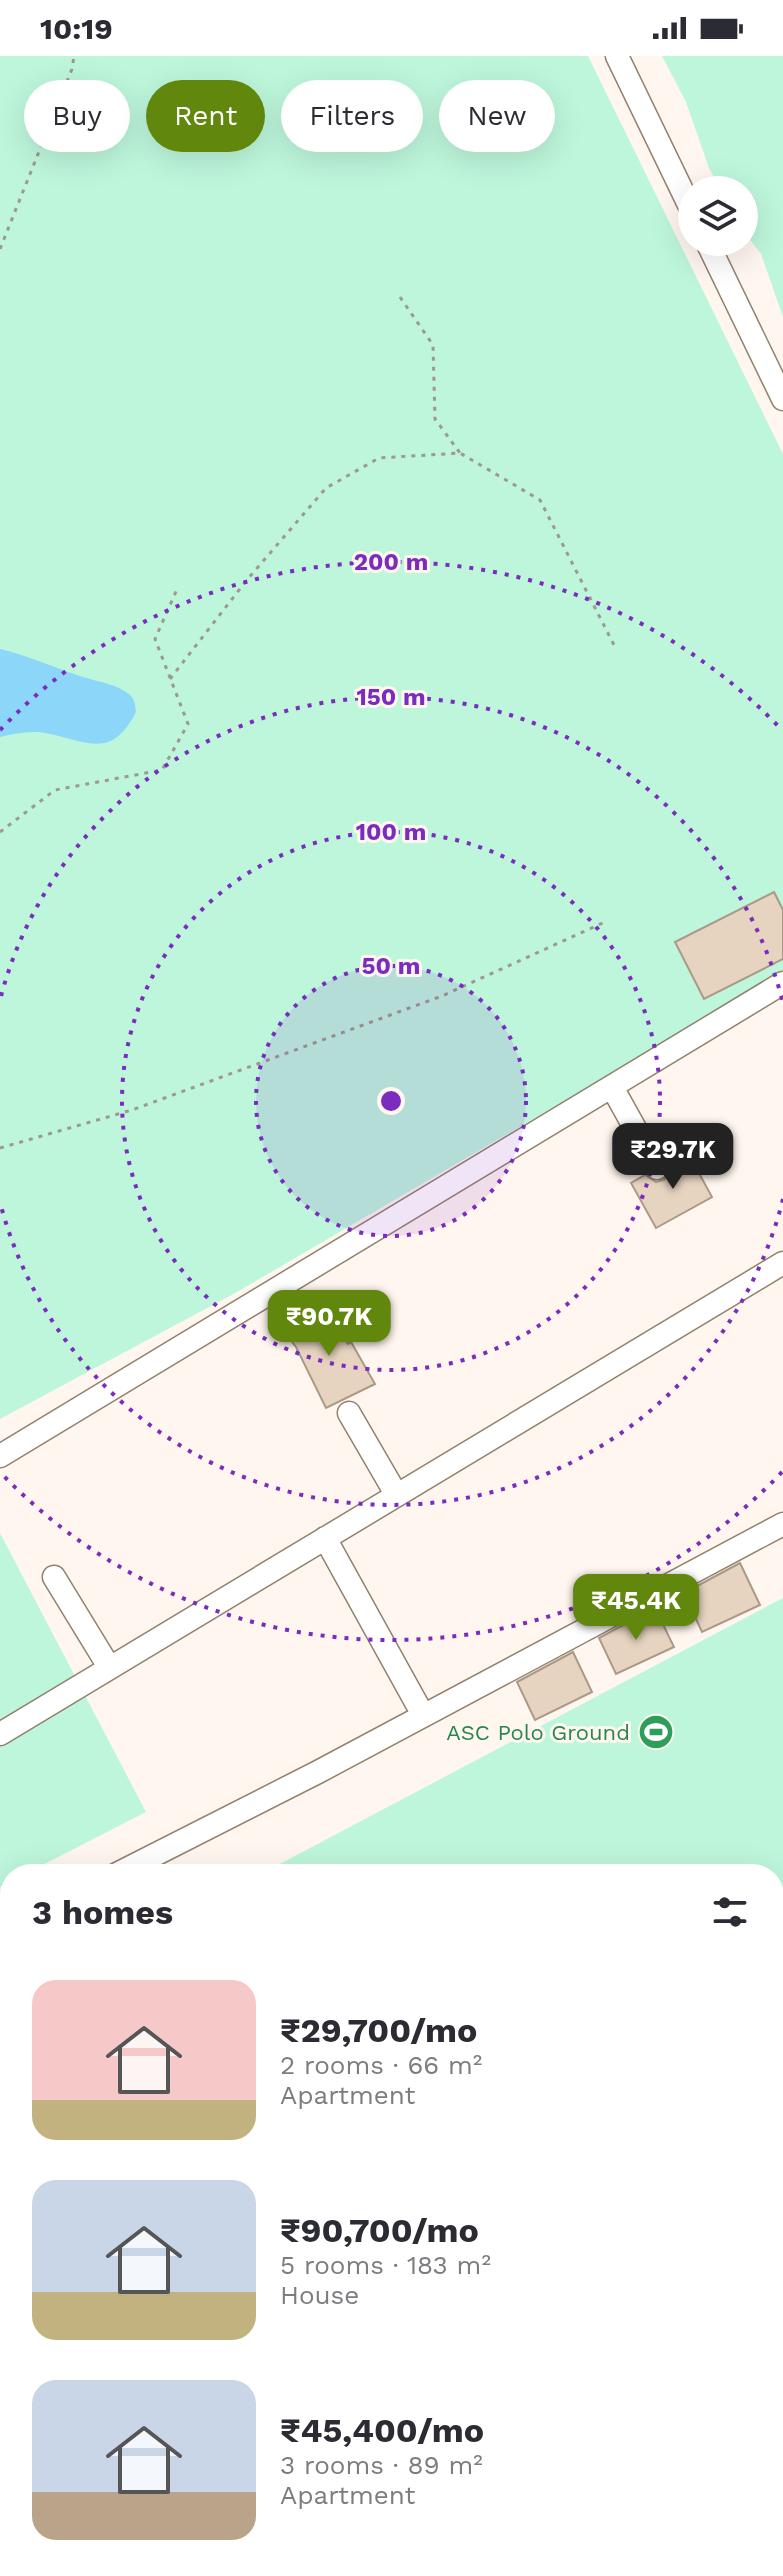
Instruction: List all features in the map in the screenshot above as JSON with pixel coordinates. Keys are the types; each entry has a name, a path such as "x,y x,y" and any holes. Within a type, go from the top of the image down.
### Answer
{"lane":[{"path":"617,56 678,182"},
{"path":"714,256 783,399"},
{"path":"0,1456 783,983"},
{"path":"612,1087 657,1168"},
{"path":"0,1734 783,1263"},
{"path":"349,1413 396,1494"},
{"path":"137,1864 318,1772 783,1524"},
{"path":"325,1538 423,1715"},
{"path":"54,1577 109,1667"}],"path":[{"path":"0,249 72,69 74,56"},
{"path":"400,297 433,345 435,419 460,453 540,500 615,647"},
{"path":"170,679 246,581 326,488 379,458 460,453"},
{"path":"0,832 55,790 162,770 188,724 155,639 178,587"},
{"path":"0,1148 132,1110 442,996 607,921"}],"green space":[{"path":"0,56 588,56 678,240 678,256 686,256 783,454 783,973 237,1292 0,1419"},
{"path":"662,56 783,56 783,317 758,250 758,176 713,176 686,102"},
{"path":"0,1533 146,1812 45,1864 0,1864"},
{"name":"ASC Polo Ground","path":"783,1598 783,1864 280,1864"}],"water":[{"path":"0,649 119,688 132,697 136,712 118,736 99,744 37,732 0,737"}],"building":[{"path":"774,892 783,910 783,959 704,999 675,942"},
{"path":"687,1151 712,1197 656,1228 631,1183 645,1175 656,1182 664,1180 671,1169 669,1161"},
{"path":"324,1307 348,1344 351,1342 375,1384 326,1408 296,1347 283,1330"},
{"path":"740,1563 760,1605 702,1632 684,1593"},
{"path":"655,1608 674,1647 616,1674 599,1638"},
{"path":"573,1652 592,1692 535,1720 517,1682"}],"place":[{"name":"ASC Polo Ground","path":"656,1732"}]}
